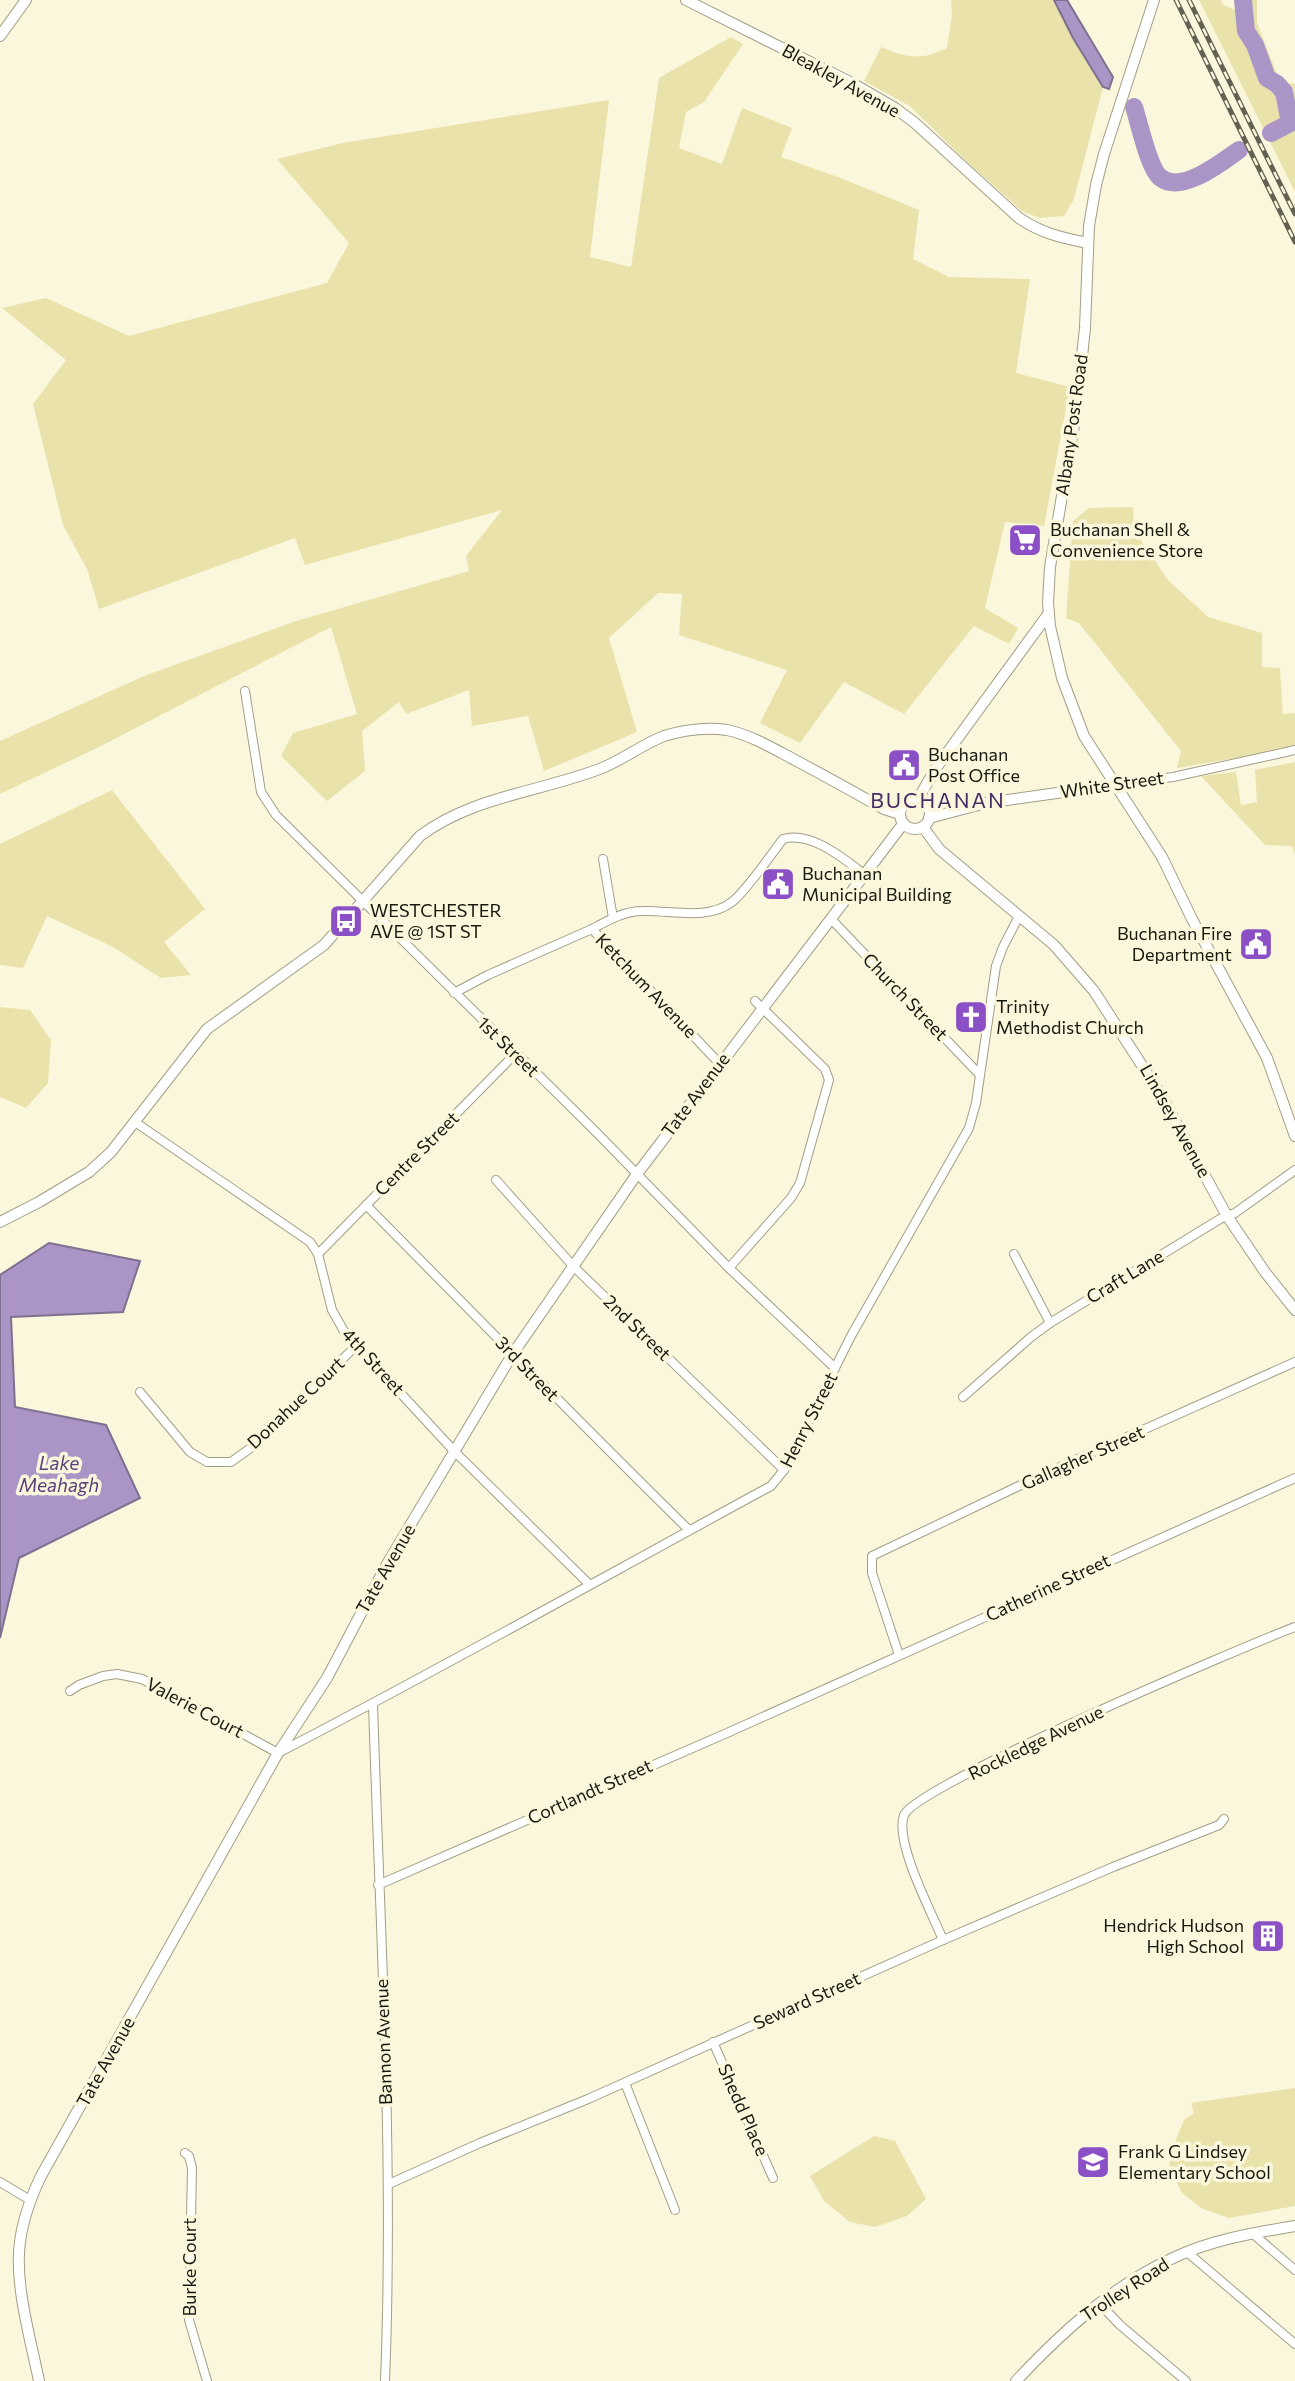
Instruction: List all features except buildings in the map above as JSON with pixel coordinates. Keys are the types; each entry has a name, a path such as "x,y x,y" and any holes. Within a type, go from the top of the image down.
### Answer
{"street":[{"path":"0,36 26,0"},
{"name":"Bleakley Avenue","path":"686,0 852,83 895,108 1019,218 1046,234 1088,243"},
{"name":"Albany Post Road","path":"1154,0 1096,185 1088,243 1085,328 1076,414 1050,567 1049,613 1068,698 1090,746 1162,857 1192,919 1267,1058 1295,1136"},
{"path":"901,819 905,802 918,799 936,768 1049,613"},
{"name":"1st Street","path":"245,691 257,775 266,802 276,816 729,1268 835,1368"},
{"path":"0,1222 89,1172 111,1152 207,1029 324,945 406,850 435,824 496,798 536,789 603,767 663,737 687,731 726,730 763,743 884,809 912,829 926,822 928,806 918,799"},
{"name":"White Street","path":"926,822 986,803 1173,778 1295,750"},
{"name":"Tate Avenue","path":"39,2381 19,2262 20,2243 30,2200 41,2176 278,1753 327,1678 387,1563 512,1355 637,1174 759,1005 832,920 901,819"},
{"name":"Lindsey Avenue","path":"926,822 939,849 1054,945 1094,991 1161,1095 1227,1216 1295,1310"},
{"path":"592,929 614,918 641,911 710,912 722,908 733,901 783,839 792,837 819,845 841,856 864,874"},
{"path":"603,859 614,918"},
{"name":"Henry Street","path":"278,1753 534,1617 589,1584 771,1486 784,1470 835,1368 969,1128 976,1103 996,966 1019,916"},
{"name":"Church Street","path":"832,920 979,1073"},
{"name":"Ketchum Avenue","path":"454,993 592,929 719,1063"},
{"path":"729,1268 791,1198 800,1183 829,1080 828,1074 800,1043 759,1005"},
{"name":"Centre Street","path":"318,1254 516,1054"},
{"path":"135,1122 310,1242 318,1254"},
{"name":"Craft Lane","path":"964,1397 1050,1323 1234,1213 1295,1170"},
{"name":"2nd Street","path":"496,1180 574,1267 784,1470"},
{"name":"3rd Street","path":"366,1205 689,1531"},
{"name":"4th Street","path":"318,1254 332,1310 345,1333 454,1451 589,1584"},
{"path":"1014,1254 1050,1323"},
{"name":"Donahue Court","path":"140,1392 190,1452 207,1462 231,1462 252,1447 357,1345"},
{"name":"Gallagher Street","path":"899,1655 872,1573 873,1555 1044,1474 1295,1362"},
{"name":"Catherine Street","path":"802,1699 1295,1478"},
{"name":"Rockledge Avenue","path":"943,1940 905,1851 903,1817 909,1808 924,1797 1019,1748 1182,1674 1295,1627"},
{"name":"Valerie Court","path":"70,1691 103,1676 117,1674 142,1679 278,1753"},
{"name":"Cortlandt Street","path":"378,1885 802,1699"},
{"name":"Bannon Avenue","path":"373,1703 389,2184 385,2381"},
{"name":"Seward Street","path":"389,2184 625,2083 943,1940 1219,1825 1224,1819"},
{"name":"Shedd Place","path":"713,2042 773,2178"},
{"path":"625,2083 676,2210"},
{"name":"Burke Court","path":"185,2152 192,2168 189,2319 208,2381"},
{"path":"0,2182 30,2200"},
{"name":"Trolley Road","path":"1016,2381 1074,2323 1145,2273 1187,2252 1252,2233 1295,2226"},
{"path":"1252,2233 1295,2270"},
{"path":"1187,2252 1295,2344"},
{"path":"1099,2303 1120,2325 1186,2381"}],"shaded area":[{"path":"951,0 1054,0 1103,87 1074,199 1064,216 1040,218 1022,211 910,106 864,81 881,47 914,56 929,55 947,48 952,14"},
{"path":"1199,0 1221,0 1223,5 1235,10 1236,0 1257,0 1257,23 1280,82 1295,84 1295,192"},
{"path":"731,37 743,44 704,102 686,112 679,148 722,164 742,108 792,128 781,157 919,210 913,259 949,277 1030,279 1016,373 1070,387 1044,526 1005,522 985,608 1018,628 1009,644 974,626 904,714 844,682 800,743 760,723 787,670 679,635 682,594 658,593 609,638 637,732 544,771 528,716 472,726 469,690 406,714 399,702 362,731 365,771 327,801 281,756 293,733 357,714 331,627 101,746 0,794 0,741 144,676 296,621 469,571 466,556 502,510 305,565 295,538 99,609 87,569 63,525 33,404 66,360 2,308 46,298 129,336 327,283 349,243 277,159 343,143 609,100 590,257 631,267 659,78"},
{"path":"1133,507 1134,530 1168,580 1208,617 1262,633 1262,667 1280,668 1283,714 1295,713 1295,748 1177,768 1181,751 1079,623 1066,618 1073,521 1089,508"},
{"path":"1295,762 1295,854 1292,846 1265,845 1201,776 1236,772 1241,805 1257,802 1255,770"},
{"path":"112,790 205,909 164,942 191,975 161,978 113,947 47,916 23,968 0,965 0,844"},
{"path":"0,1007 30,1010 51,1040 48,1083 26,1108 0,1097"},
{"path":"1295,2088 1295,2206 1229,2218 1203,2209 1182,2193 1169,2166 1184,2120 1194,2113 1191,2103"},
{"path":"874,2136 895,2141 926,2199 907,2216 875,2227 850,2222 824,2201 810,2176"}],"water":[{"path":"1054,0 1067,0 1113,77 1109,89 1103,87"},
{"name":"Lake Meahagh","path":"49,1243 140,1261 123,1312 11,1317 15,1407 106,1425 140,1498 19,1558 0,1638 0,1275"}],"waterway":[{"path":"1243,0 1246,31 1255,45 1267,78 1284,92 1290,123 1271,133"},
{"path":"1134,107 1152,166 1161,178 1170,182 1180,182 1202,174 1239,150"}],"railway":[{"path":"1176,0 1295,242"},
{"path":"1189,0 1295,214"}],"place":[{"name":"Buchanan Shell & Convenience Store","path":"1025,540"},
{"name":"Buchanan Post Office","path":"904,765"},
{"name":"Buchanan Municipal Building","path":"778,884"},
{"name":"WESTCHESTER AVE @ 1ST ST","path":"346,921"},
{"name":"Buchanan Fire Department","path":"1256,944"},
{"name":"Trinity Methodist Church","path":"971,1017"},
{"name":"Hendrick Hudson High School","path":"1268,1936"},
{"name":"Frank G Lindsey Elementary School","path":"1093,2162"}],"district":[{"name":"BUCHANAN","path":"938,801"}]}
